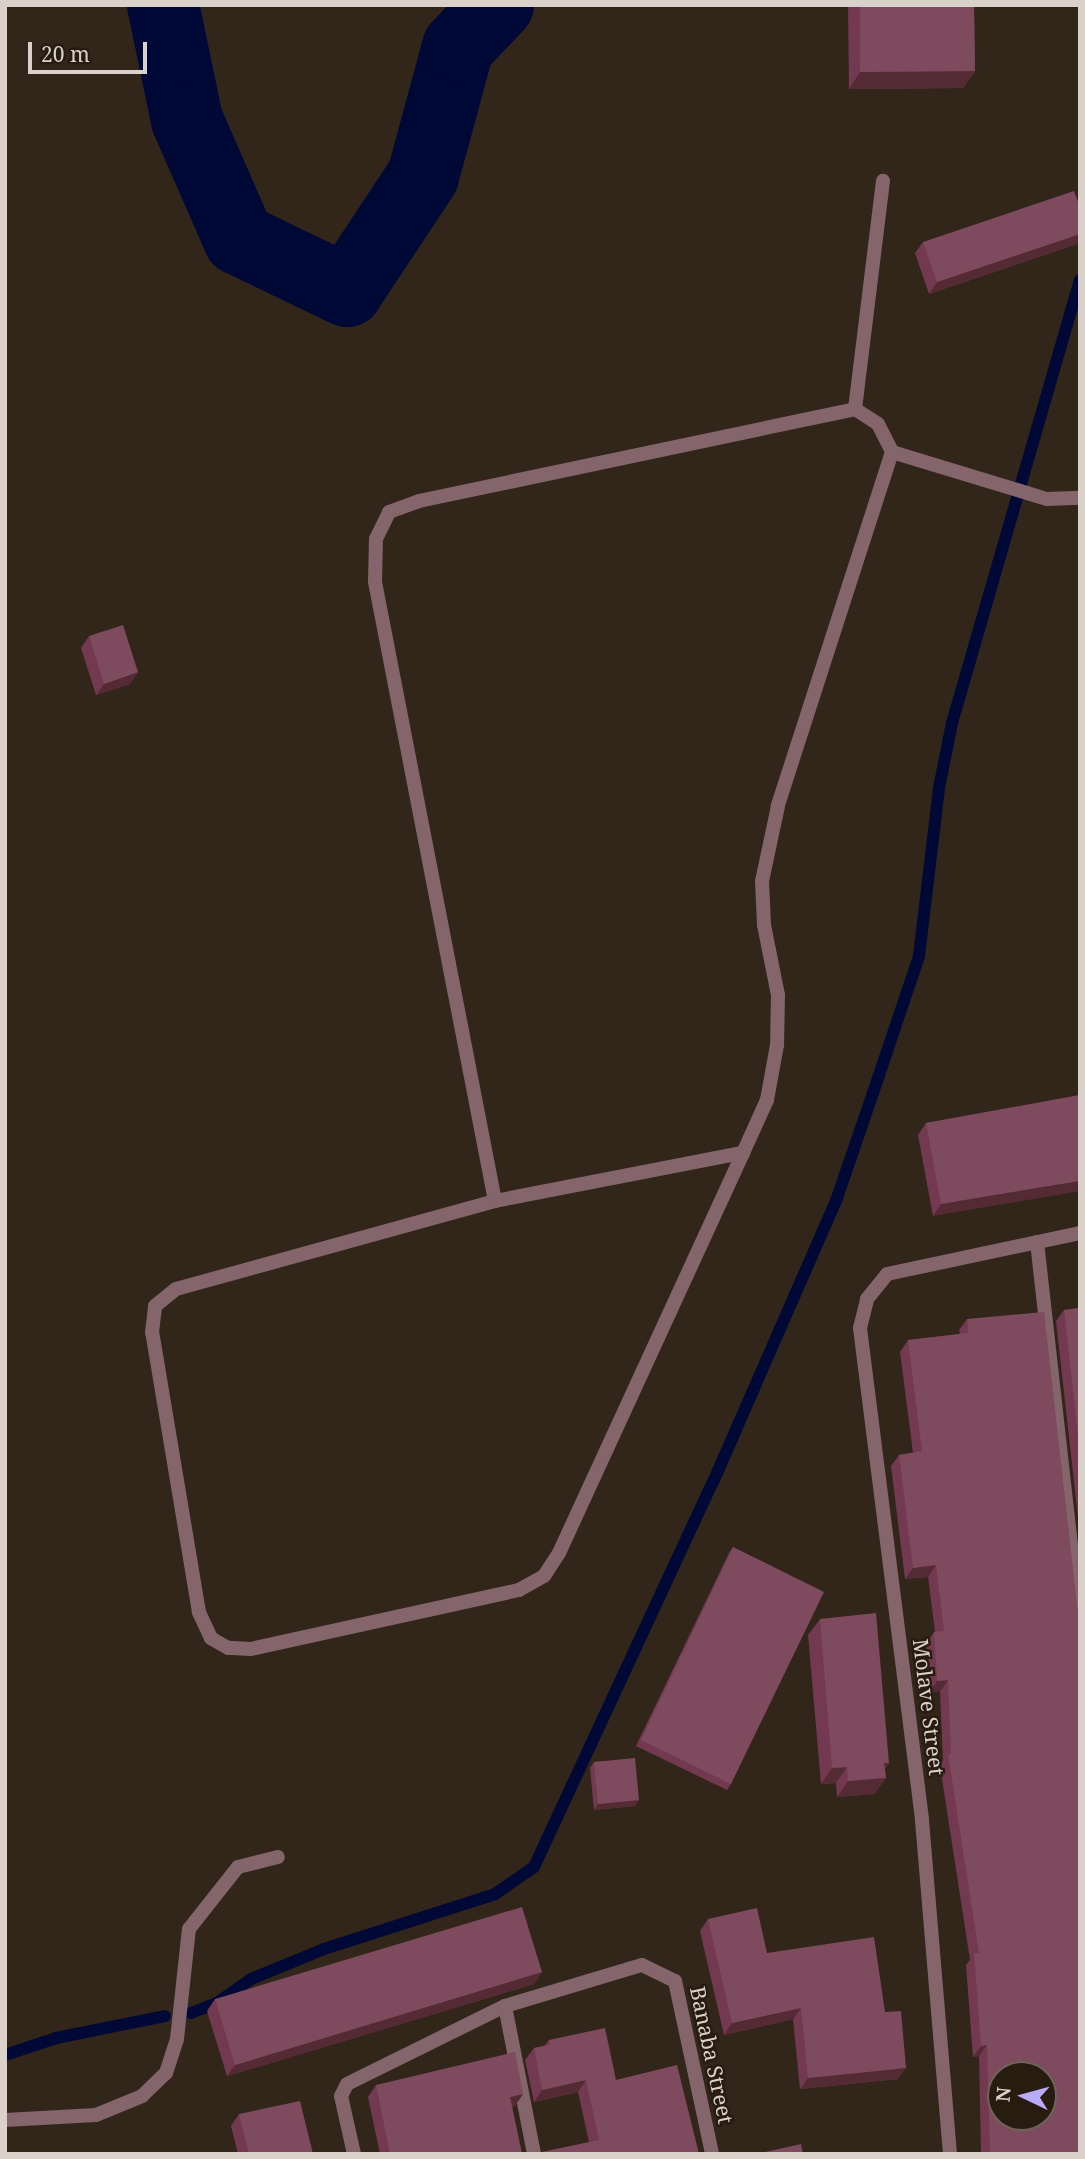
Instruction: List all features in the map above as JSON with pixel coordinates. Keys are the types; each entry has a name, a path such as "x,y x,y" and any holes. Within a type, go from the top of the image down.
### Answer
{"street":[{"path":"855,410 883,181"},
{"path":"495,1201 375,582 376,539 389,512 419,501 855,410 878,424 892,452 778,806 762,881 764,925 778,995 777,1045 767,1100 743,1153 544,1576 519,1590 250,1649 228,1648 211,1639 199,1612 154,1345 155,1306 176,1289 495,1201 743,1153"},
{"path":"892,452 1039,497 1080,498"},
{"path":"1080,1233 1037,1242 1080,1623"},
{"name":"Molave Street","path":"950,2154 922,1819 860,1328 867,1299 887,1274 1037,1242"},
{"path":"5,2120 96,2115 142,2096 166,2073 177,2039 189,1929 238,1867 278,1857"},
{"name":"Banaba Street","path":"505,2006 642,1965 661,1971 676,1981 712,2154"},
{"path":"354,2154 341,2096 347,2084 505,2006 534,2154"}],"building":[{"path":"860,5 974,5 975,71 860,72"},
{"path":"1074,191 1080,207 1080,234 937,282 923,242"},
{"path":"123,625 138,672 104,684 89,636"},
{"path":"1080,1095 1080,1181 941,1204 926,1123"},
{"path":"1080,1308 1080,1453 1064,1310"},
{"path":"1044,1312 1080,1614 1080,2154 974,2154 990,2152 989,2131 1057,2131 1057,2061 987,2061 987,2045 981,2046 974,1953 979,1953 948,1754 951,1754 948,1680 937,1681 934,1632 944,1631 936,1565 913,1568 899,1455 922,1451 908,1340 968,1333 967,1319"},
{"path":"733,1547 824,1592 731,1784 641,1740"},
{"path":"876,1613 889,1763 884,1763 886,1778 848,1781 847,1767 832,1768 820,1619"},
{"path":"635,1758 639,1800 598,1804 594,1762"},
{"path":"522,1907 542,1972 235,2065 215,1999"},
{"path":"757,1908 767,1953 874,1937 885,2012 901,2011 906,2068 808,2078 801,2008 732,2023 708,1919"},
{"path":"605,2028 616,2080 677,2065 699,2154 532,2154 599,2140 586,2080 542,2090 534,2048 550,2045 549,2040"},
{"path":"515,2052 523,2094 510,2097 522,2154 390,2154 376,2085"},
{"path":"300,2101 313,2154 249,2154 239,2114"},
{"path":"801,2144 803,2154 756,2154"}],"waterway":[{"path":"163,5 187,120 239,239 347,291 423,176 458,47 498,5"},
{"path":"191,2013 217,2003 251,1979 324,1949 495,1894 534,1867 714,1480 837,1198 919,956 939,788 952,723 1080,280"},
{"path":"5,2055 56,2038 165,2016"}]}
